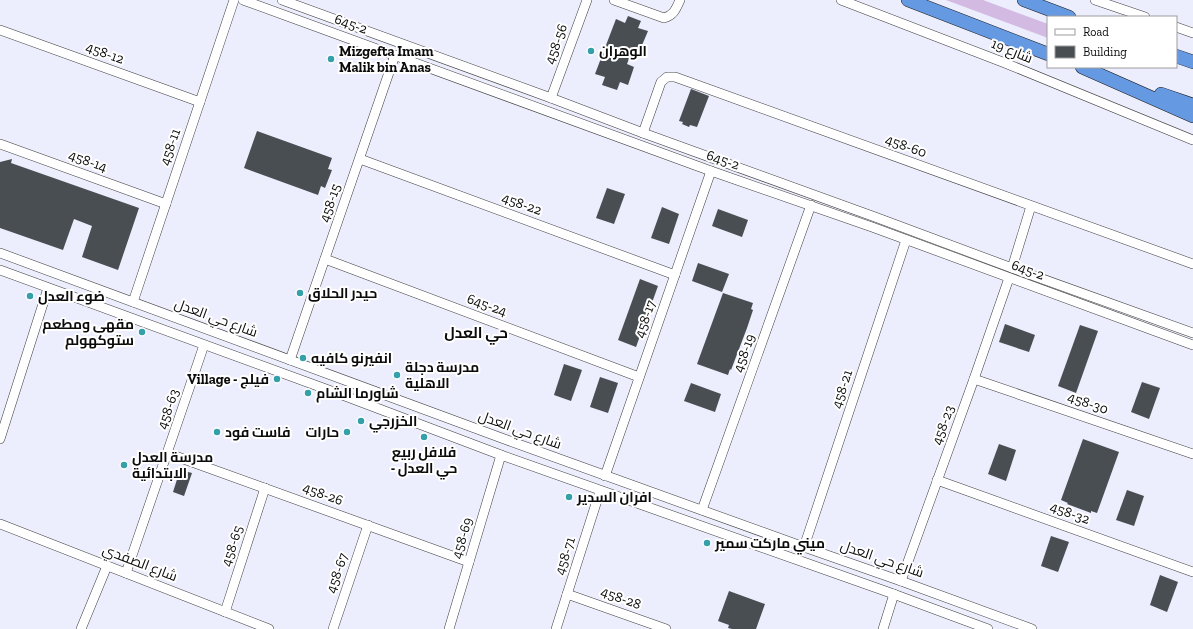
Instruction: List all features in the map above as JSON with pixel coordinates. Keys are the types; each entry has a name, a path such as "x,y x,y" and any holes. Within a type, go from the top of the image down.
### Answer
{"highway":[{"path":"908,0 1047,54"},
{"path":"1024,0 1066,16"},
{"path":"1177,56 1193,62"},
{"path":"1085,68 1193,116"},
{"path":"1086,68 1193,105"}],"street":[{"name":"458-11","path":"133,302 234,0"},
{"name":"645-2","path":"243,0 711,171 872,227 1193,345"},
{"name":"645-2","path":"282,0 1012,268 1193,332"},
{"name":"458-56","path":"551,98 587,0"},
{"path":"614,0 664,18 670,16 675,11 680,0"},
{"name":"شارع 19","path":"840,0 1005,63 1193,140"},
{"path":"1095,0 1142,16"},
{"path":"1177,27 1193,33"},
{"name":"458-12","path":"0,30 200,102"},
{"name":"458-15","path":"290,360 395,55"},
{"name":"458-60","path":"643,133 661,82 667,77 675,77 1193,264"},
{"name":"458-14","path":"0,144 166,204"},
{"name":"458-22","path":"360,159 675,275"},
{"name":"458-17","path":"605,476 711,171"},
{"name":"458-19","path":"702,510 811,205"},
{"path":"1012,268 1031,206"},
{"path":"872,227 875,217"},
{"name":"458-21","path":"804,547 906,240"},
{"name":"شارع حي العدل","path":"0,253 605,476 897,579 1032,629"},
{"name":"645-24","path":"325,259 639,377"},
{"name":"شارع حي العدل","path":"0,270 600,491 891,593 988,629"},
{"name":"458-23","path":"883,629 891,593 937,480 1009,278"},
{"path":"0,439 48,288"},
{"name":"458-63","path":"126,573 204,345"},
{"name":"458-30","path":"974,379 1193,454"},
{"path":"345,396 350,382"},
{"name":"458-26","path":"168,452 469,562"},
{"name":"458-69","path":"448,629 501,455"},
{"name":"458-32","path":"937,480 1193,572"},
{"name":"458-65","path":"226,612 265,488"},
{"name":"458-71","path":"556,629 600,491"},
{"name":"شارع الصفدي","path":"0,524 269,629"},
{"name":"458-67","path":"333,629 368,525"},
{"path":"81,629 107,566"},
{"name":"458-28","path":"567,594 664,629"}],"shaded area":[{"path":"946,0 983,0 1047,24 1047,38"}],"building":[{"path":"628,16 641,21 638,28 648,31 640,50 633,48 627,64 634,67 628,85 620,82 617,90 602,85 605,77 595,74 616,19 625,23"},
{"path":"691,89 709,96 697,127 690,125 689,127 682,124 683,122 679,121"},
{"path":"257,131 332,158 328,169 332,170 325,188 321,186 318,195 244,168"},
{"path":"12,159 11,163 139,208 118,270 82,257 92,226 74,219 63,250 0,228 0,162"},
{"path":"607,188 625,194 614,224 596,218"},
{"path":"662,207 679,214 669,244 651,238"},
{"path":"718,209 748,220 742,237 712,226"},
{"path":"698,263 729,274 722,292 692,281"},
{"path":"640,279 658,286 636,347 618,340"},
{"path":"723,293 753,303 751,309 753,310 747,328 728,375 697,364"},
{"path":"1005,324 1035,335 1029,352 999,342"},
{"path":"1080,325 1098,331 1076,393 1058,386"},
{"path":"564,364 582,370 571,401 554,395"},
{"path":"600,377 618,383 608,413 590,407"},
{"path":"1142,382 1160,388 1149,419 1131,412"},
{"path":"691,383 721,394 715,412 684,401"},
{"path":"1083,439 1119,452 1097,513 1091,511 1091,513 1067,504 1068,503 1061,500"},
{"path":"999,444 1016,450 1006,481 988,474"},
{"path":"180,470 192,473 184,496 173,492"},
{"path":"1127,490 1144,496 1134,526 1116,520"},
{"path":"1051,536 1069,542 1058,572 1041,566"},
{"path":"1160,575 1178,582 1167,612 1150,605"},
{"path":"729,591 765,604 756,629 732,629 728,628 729,625 718,621"}],"place":[{"name":"الوهران","path":"591,51"},
{"name":"Mizgefta Imam Malik bin Anas","path":"331,59"},
{"name":"حيدر الحلاق","path":"300,293"},
{"name":"ضوء العدل","path":"30,296"},
{"name":"مقهى ومطعم ستوكهولم","path":"142,332"},
{"name":"انفيرنو كافيه","path":"303,358"},
{"name":"مدرسة دجلة الاهلية","path":"397,375"},
{"name":"Village - فيلج","path":"277,379"},
{"name":"شاورما الشام","path":"308,393"},
{"name":"الخزرجي","path":"361,421"},
{"name":"فاست فود","path":"217,432"},
{"name":"حارات","path":"347,432"},
{"name":"فلافل ربيع - حي العدل","path":"424,437"},
{"name":"مدرسة العدل الابتدائية","path":"124,465"},
{"name":"افران السدير","path":"569,497"},
{"name":"ميني ماركت سمير","path":"707,543"}],"district":[{"name":"حي العدل","path":"476,333"}]}
